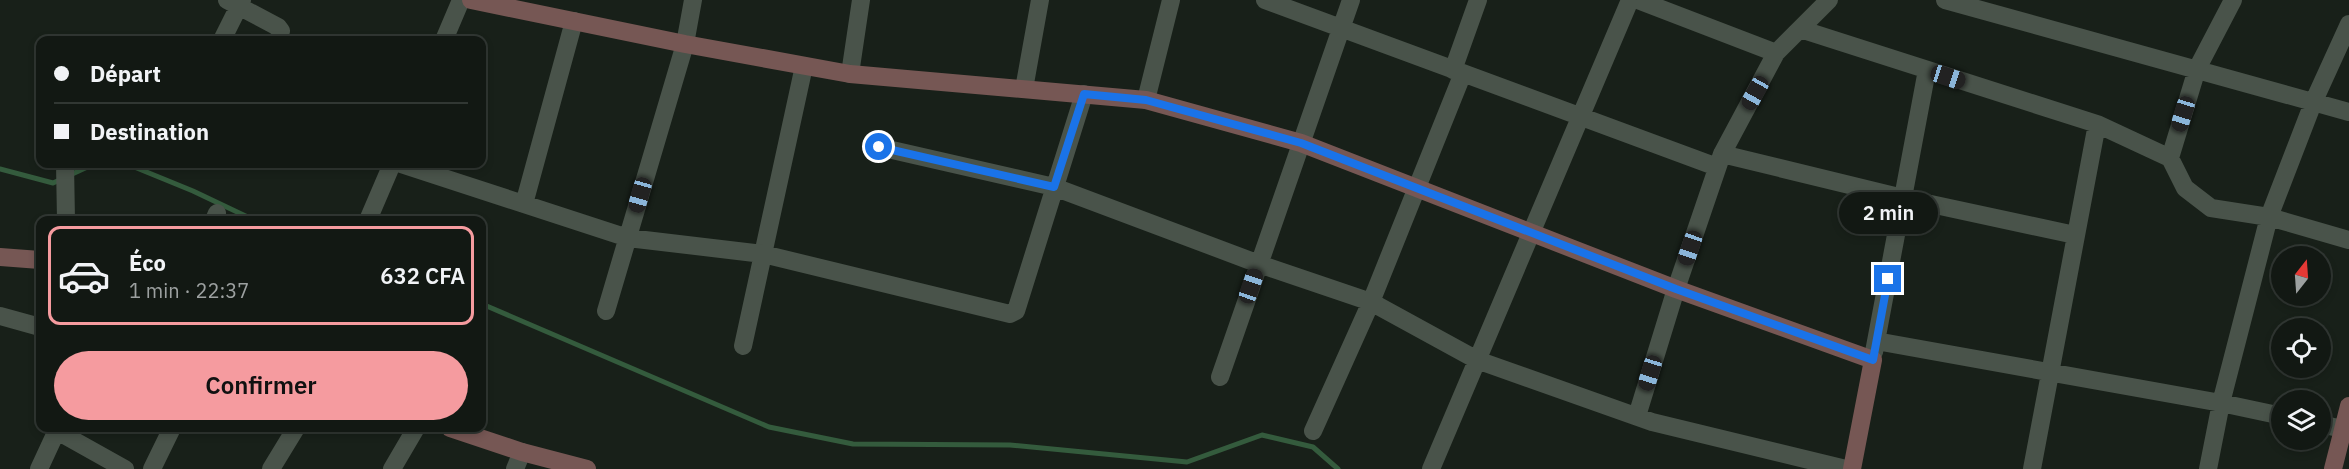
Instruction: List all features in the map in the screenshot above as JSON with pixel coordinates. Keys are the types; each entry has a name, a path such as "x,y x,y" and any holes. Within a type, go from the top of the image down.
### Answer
{"street":[{"path":"446,36 461,0"},
{"path":"471,0 496,3 685,44 850,74 1146,100 1301,143 1676,289 1873,360"},
{"path":"606,311 685,44 693,0"},
{"path":"850,74 861,0"},
{"path":"1024,89 1040,0"},
{"path":"1146,100 1171,0"},
{"path":"1265,0 1581,116 1719,160 2075,235"},
{"path":"1220,377 1351,0"},
{"path":"1313,431 1371,302 1417,188 1458,72 1478,0"},
{"path":"1431,469 1630,0"},
{"path":"1638,0 1776,53"},
{"path":"1637,416 1719,160 1776,53 1829,0"},
{"path":"1945,0 2349,112"},
{"path":"2170,158 2197,69 2233,0"},
{"path":"223,36 236,2 278,27 281,31 279,36"},
{"path":"524,204 574,21"},
{"path":"2208,469 2221,403 2269,217 2313,103 2349,24"},
{"path":"1800,29 2097,124 2170,158 2185,188 2211,208 2269,217 2349,240"},
{"path":"743,346 804,66"},
{"path":"1852,469 1927,70"},
{"path":"412,168 628,238 763,254 1013,313 1016,311 1084,94"},
{"path":"2032,469 2097,124"},
{"path":"879,147 1054,187 1259,264 1371,302 1477,360 1652,422 1846,469"},
{"path":"65,168 66,216"},
{"path":"370,216 390,168"},
{"path":"0,257 36,260"},
{"path":"2,320 36,326"},
{"path":"1876,341 2271,414"},
{"path":"2333,469 2349,406"},
{"path":"2331,426 2343,429"},
{"path":"39,469 57,432"},
{"path":"63,432 125,469"},
{"path":"152,469 170,432"},
{"path":"271,469 294,432"},
{"path":"392,469 414,432"},
{"path":"458,432 518,461 587,469"}],"waterway":[{"path":"70,175 85,168"},
{"path":"137,168 246,216"},
{"path":"0,169 53,183 62,179"},
{"path":"486,306 769,427 853,444 1010,445 1187,462 1262,435 1313,447 1338,469"}],"route":[{"path":"879,147 1054,187 1084,94 1146,100 1301,143 1676,289 1873,360 1888,279"}]}
